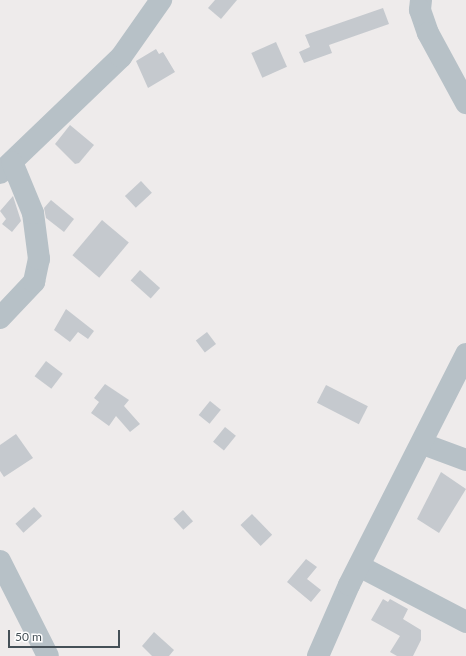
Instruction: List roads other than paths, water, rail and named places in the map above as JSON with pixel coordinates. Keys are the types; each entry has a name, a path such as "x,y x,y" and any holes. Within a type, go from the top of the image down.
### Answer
{"street":[{"path":"0,318 34,282 39,259 33,213 6,167 121,57 161,0"},
{"path":"417,3 428,33 466,103"},
{"path":"318,656 359,566 423,444 466,354"},
{"path":"423,444 466,460"},
{"path":"0,561 48,656"},
{"path":"359,566 466,622"}]}
